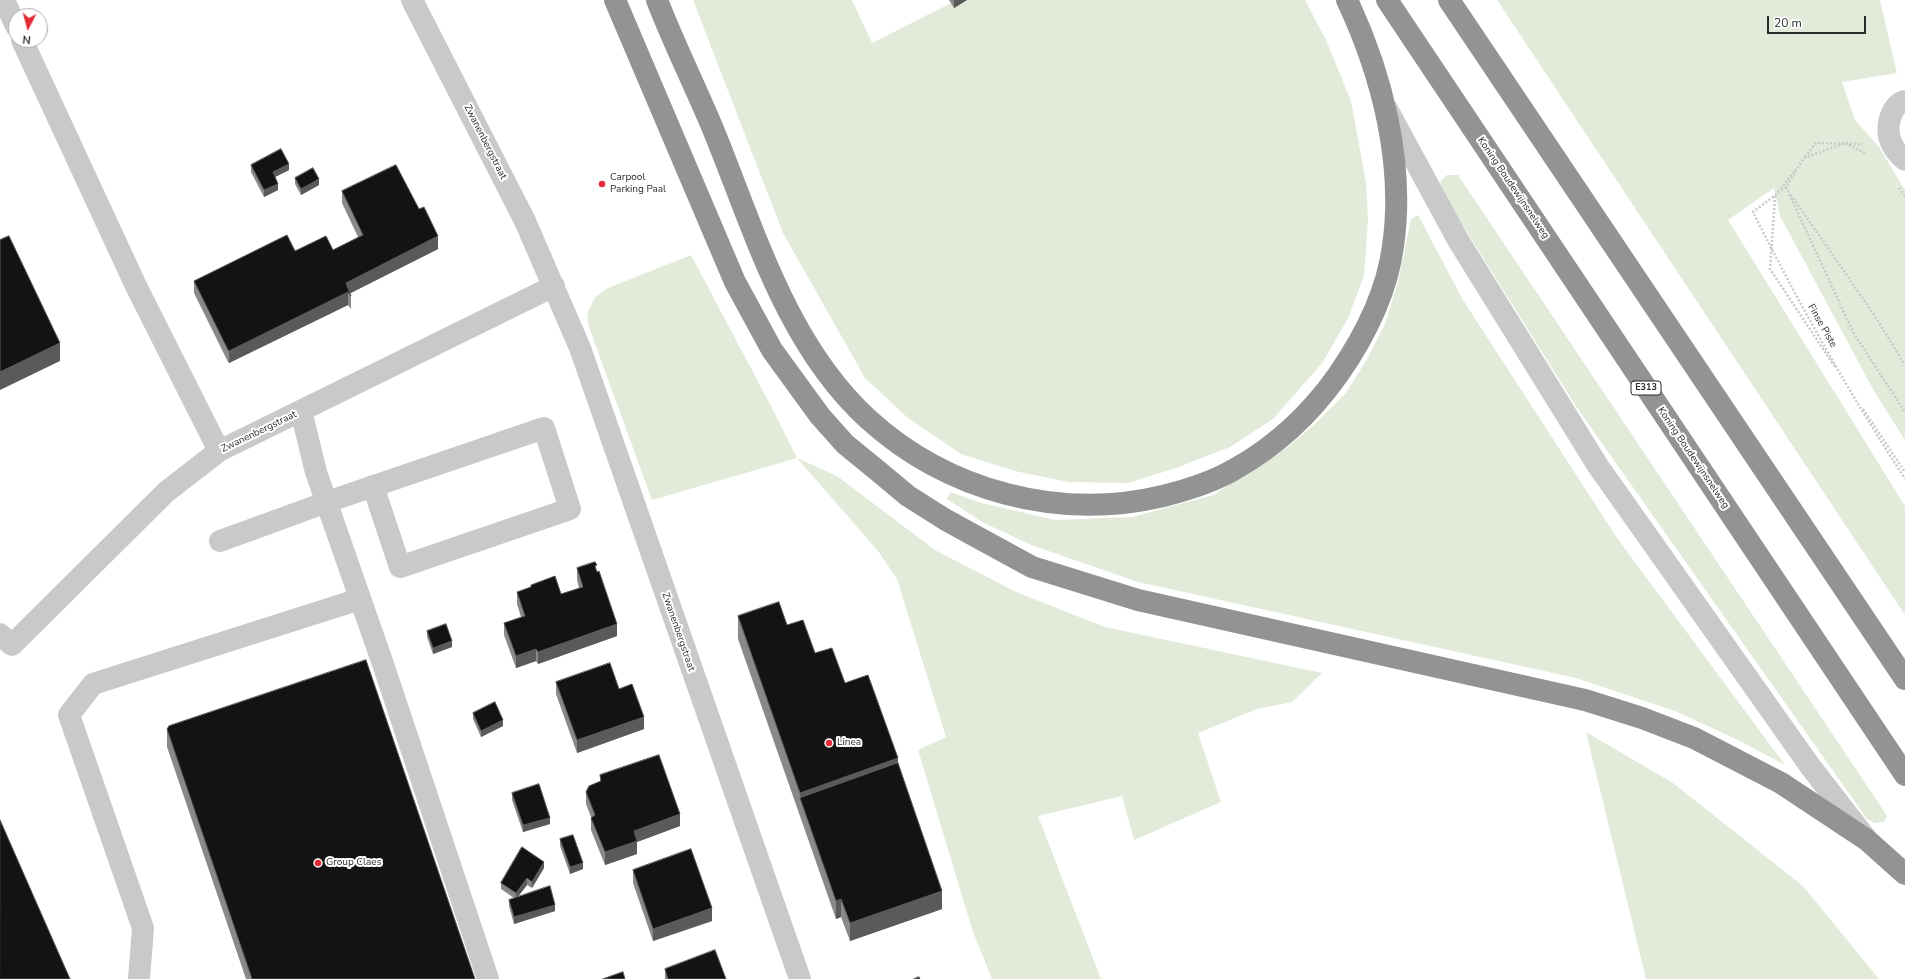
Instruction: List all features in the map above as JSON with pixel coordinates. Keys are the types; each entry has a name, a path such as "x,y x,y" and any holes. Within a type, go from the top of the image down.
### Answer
{"highway":[{"path":"615,0 735,282 772,350 820,416 845,444 908,496 952,524 1032,567 1085,584 1138,600 1585,700 1642,718 1694,738 1748,764 1799,794 1867,840 1905,874"},
{"path":"657,0 784,302 812,351 844,395 868,420 901,446 943,471 985,489 1026,499 1074,506 1115,504 1183,491 1233,470 1261,452 1303,418 1328,389 1352,356 1367,328 1387,274 1393,247 1396,213 1396,177 1390,135 1382,99 1361,29 1347,0"},
{"name":"Koning Boudewijnsnelweg","path":"1387,0 1905,775"},
{"path":"1449,0 1905,679"}],"street":[{"name":"Zwanenbergstraat","path":"412,0 525,221 580,348 800,979"},
{"path":"26,48 136,286 219,451"},
{"path":"1382,99 1458,240 1598,466 1810,766 1867,840"},
{"path":"1905,101 1900,102 1893,110 1888,122 1887,133 1893,148 1905,160"},
{"name":"Zwanenbergstraat","path":"6,640 166,492 219,451 554,286"},
{"path":"300,411 316,472 488,979"},
{"path":"220,541 327,502 373,486 544,428 570,509 400,567 373,486"},
{"path":"139,979 143,928 69,716 93,684 360,599"}],"path":[{"path":"1868,148 1864,144 1816,143 1774,196 1770,269 1905,472"},
{"name":"Finse Piste","path":"1869,155 1845,143 1804,158 1786,188 1753,212 1798,300 1875,434 1905,479"},
{"path":"1895,183 1905,196"},
{"path":"1786,188 1873,313 1905,364"},
{"path":"1786,188 1853,332 1905,412"}],"green space":[{"path":"693,0 852,0 872,43 957,0 1305,0 1326,40 1351,101 1366,182 1368,220 1364,276 1348,318 1323,362 1273,419 1230,447 1176,468 1128,483 1069,482 1015,471 961,454 908,418 865,378 783,233"},
{"path":"1497,0 1880,0 1897,73 1842,82 1855,120 1879,147 1905,190 1905,440 1874,391 1780,216 1774,188 1728,220 1905,506 1905,615"},
{"path":"1447,175 1458,175 1880,805 1887,816 1884,822 1875,823 1867,819 1577,408 1440,189 1441,181"},
{"path":"1418,215 1463,300 1617,538 1785,765 1738,740 1675,711 1576,678 1138,582 1031,545 982,522 947,499 950,492 982,503 1055,520 1132,517 1213,495 1288,447 1317,422 1346,393 1367,359 1385,324 1398,282 1411,219"},
{"path":"691,255 797,458 652,500 589,327 587,314 595,297 608,288"},
{"path":"797,458 837,476 935,550 1016,592 1105,627 1322,673 1292,702 1257,709 1198,733 1221,802 1134,840 1122,796 1038,816 1101,979 992,979 973,932 918,750 946,737 897,579 878,551"},
{"path":"1586,732 1673,783 1803,886 1879,979 1646,979"}],"building":[{"path":"281,149 289,164 273,172 278,184 264,190 251,165"},
{"path":"396,165 419,209 424,207 438,236 346,283 351,296 348,292 229,351 194,281 287,235 295,251 326,236 333,250 363,235 342,191"},
{"path":"313,168 319,179 301,189 295,178"},
{"path":"9,236 60,343 0,372 0,240"},
{"path":"595,562 597,565 595,566 597,572 599,571 617,624 538,652 536,649 516,656 504,623 525,616 517,592 555,576 561,594 583,587 577,568"},
{"name":"Linea","path":"779,602 787,625 803,620 815,653 832,648 845,683 868,675 898,758 800,793 738,616"},
{"path":"446,624 452,641 433,648 427,631"},
{"name":"Group Claes","path":"366,660 475,979 252,979 167,729 169,726"},
{"path":"610,663 619,689 632,684 644,717 577,740 556,682"},
{"path":"495,702 503,720 481,731 473,713"},
{"path":"659,755 680,814 634,831 637,841 605,852 591,818 595,815 586,792 589,786 601,781 600,775"},
{"path":"898,763 942,891 850,923 841,899 836,901 800,798"},
{"path":"539,784 550,818 523,825 512,793"},
{"path":"0,820 70,979 0,979"},
{"path":"573,835 583,863 570,867 560,839"},
{"path":"522,847 544,862 532,882 527,878 516,893 501,883"},
{"path":"691,849 712,908 653,929 633,870"},
{"path":"550,886 555,905 514,917 509,900"},
{"path":"715,950 726,979 668,979 665,969"},
{"path":"623,972 625,979 603,979"}],"place":[{"name":"Carpool Parking Paal","path":"602,184"},
{"name":"Linea","path":"829,743"},
{"name":"Group Claes","path":"318,863"}]}
